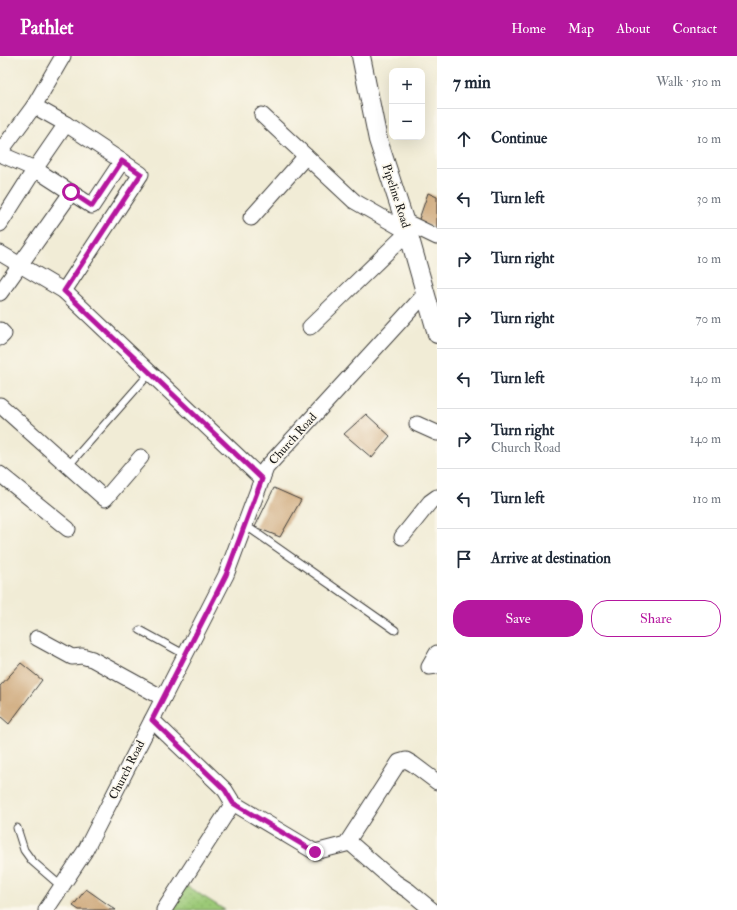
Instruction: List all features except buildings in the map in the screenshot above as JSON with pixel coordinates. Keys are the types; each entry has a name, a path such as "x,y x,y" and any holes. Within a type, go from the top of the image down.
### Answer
{"street":[{"path":"63,56 34,106 0,153 35,169 92,206 122,161"},
{"name":"Pipeline Road","path":"362,56 378,140 406,227 437,334"},
{"path":"34,106 66,124 141,174 64,291"},
{"path":"262,115 354,201 406,227 437,237"},
{"path":"0,224 66,124"},
{"path":"251,218 306,156"},
{"path":"0,292 71,192"},
{"path":"310,327 406,227"},
{"path":"0,252 64,291 262,479"},
{"name":"Church Road","path":"46,910 85,851 184,654 226,575 266,468 426,293"},
{"path":"0,330 4,334 0,338"},
{"path":"0,405 105,499 141,457"},
{"path":"417,424 437,433"},
{"path":"0,474 68,529"},
{"path":"402,537 430,502 437,497"},
{"path":"37,638 72,657 82,656 92,659 163,698"},
{"path":"437,653 429,667 437,666"},
{"path":"152,720 225,790 233,803 315,852 346,844 399,762 406,760 437,782"},
{"path":"164,910 233,803"},
{"path":"348,841 395,882 409,891 432,910"}],"lane":[{"path":"68,466 150,373"},
{"path":"245,525 395,630"},
{"path":"140,630 184,654"},
{"path":"17,828 24,850 32,861 62,887"}],"green space":[{"path":"185,885 225,910 169,910"}],"route":[{"path":"71,192 92,206 122,161 141,174 64,291 262,479 226,575 184,654 152,720 225,790 233,803 315,852"}]}
